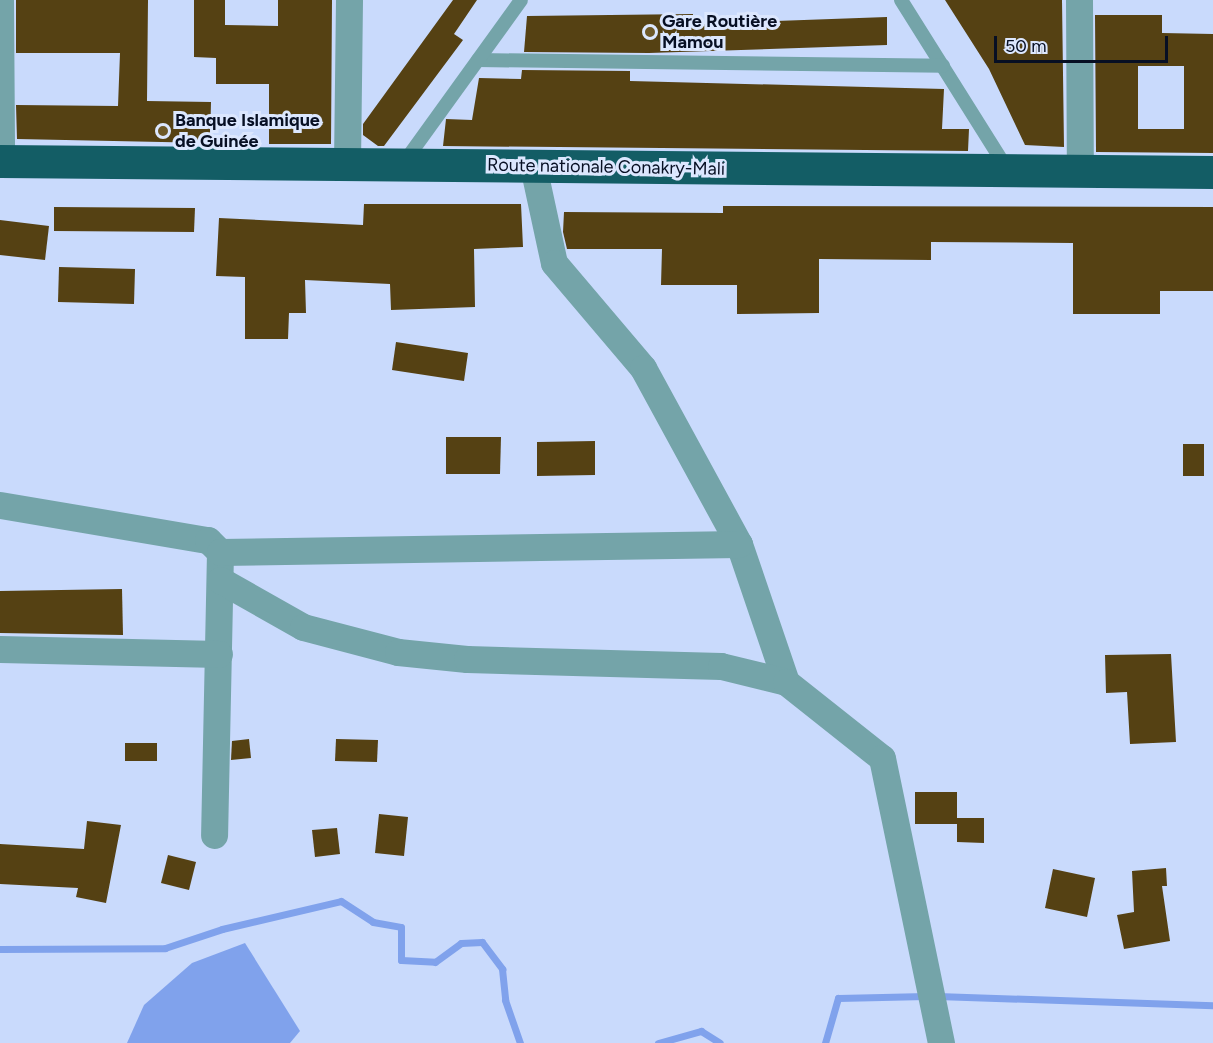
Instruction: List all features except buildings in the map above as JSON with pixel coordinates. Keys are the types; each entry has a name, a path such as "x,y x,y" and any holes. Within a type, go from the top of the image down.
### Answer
{"highway":[{"name":"Route nationale Conakry-Mali","path":"0,161 1213,172"}],"street":[{"path":"0,0 0,161"},
{"path":"347,164 349,0"},
{"path":"1079,0 1080,171"},
{"path":"533,166 554,263 643,368 739,544 786,682"},
{"path":"0,505 208,540 220,552 739,544"},
{"path":"214,835 220,552"},
{"path":"219,580 303,627 398,652 467,659 721,666 786,682 882,758 940,1043"},
{"path":"0,648 219,654"}],"lane":[{"path":"402,165 521,0"},
{"path":"901,0 1008,171"},
{"path":"478,60 943,66"}],"water":[{"path":"245,943 300,1031 290,1043 127,1043 144,1005 192,963"}],"waterway":[{"path":"0,949 165,948 222,929 341,901 373,922 401,927 401,960 435,962 461,943 482,942 502,969 505,1000 520,1043"},
{"path":"825,1043 838,998 926,996"},
{"path":"937,996 1213,1005"},
{"path":"658,1043 701,1031 720,1043"}],"place":[{"name":"Gare Routière Mamou","path":"650,32"},
{"name":"Banque Islamique de Guinée","path":"163,131"}]}
